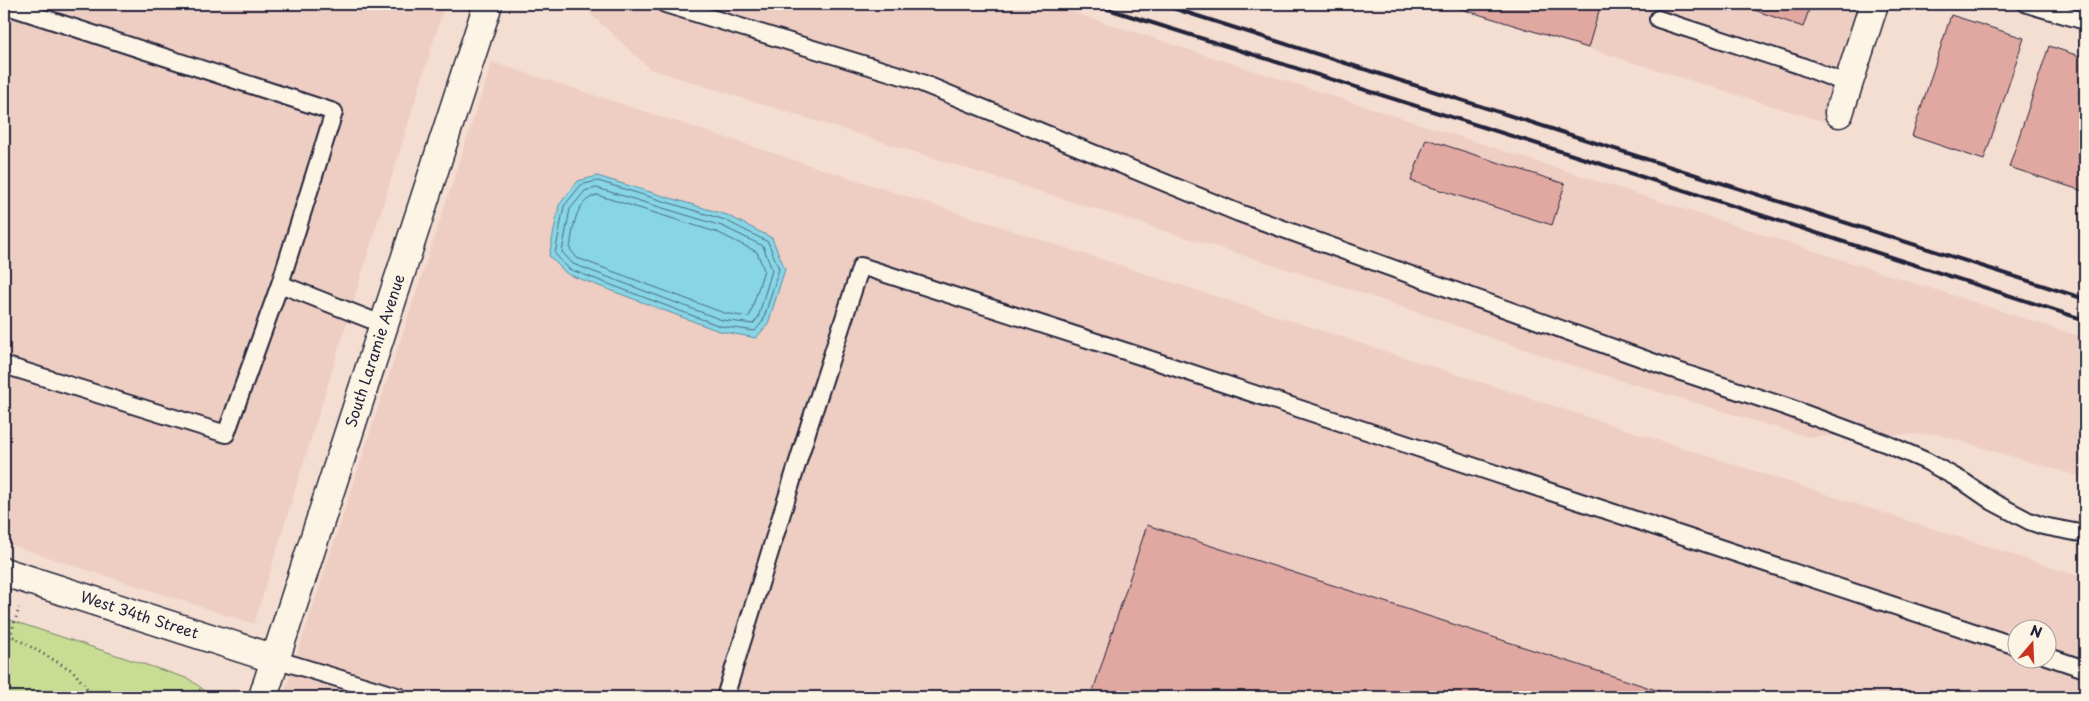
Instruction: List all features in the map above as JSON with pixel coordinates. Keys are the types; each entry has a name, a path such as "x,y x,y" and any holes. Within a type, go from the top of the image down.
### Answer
{"main road":[{"name":"South Laramie Avenue","path":"263,697 488,4"},
{"path":"1839,113 1874,4"},
{"name":"West 34th Street","path":"4,572 275,659"}],"lane":[{"path":"664,4 912,79 1239,214 1887,444 1926,461 1964,482 1993,502 2029,521 2043,526 2085,534"},
{"path":"2027,4 2085,21"},
{"path":"4,5 334,112 280,284 226,434 4,365"},
{"path":"1658,19 1799,65 1848,84"},
{"path":"725,697 861,266 1149,359 2006,643"},
{"path":"280,284 384,325"},
{"path":"275,659 400,697"},
{"path":"2056,659 2085,669"}],"path":[{"path":"4,656 20,607"},
{"path":"4,634 10,635 72,671 94,697"},
{"path":"186,697 203,689"}],"shaded area":[{"path":"4,4 445,4 254,624 4,543"},
{"path":"580,4 1047,4 2085,338 2085,478 1936,434 1807,437 1564,363 1353,290 650,69"},
{"path":"1445,4 1865,4 1828,123"},
{"path":"492,62 2085,578 2085,697 283,697"}],"green space":[{"path":"4,618 189,679 204,690 206,697 4,697"}],"water":[{"path":"597,176 727,215 772,238 785,269 768,324 756,338 719,331 567,274 549,256 559,205 578,181"}],"building":[{"path":"1445,4 1601,4 1588,48"},
{"path":"1737,4 1811,4 1803,27"},
{"path":"1951,15 2024,38 1984,160 1912,136"},
{"path":"2049,46 2085,58 2085,183 2083,191 2009,167"},
{"path":"1426,139 1565,184 1552,225 1411,181"},
{"path":"1147,525 1678,697 1091,697"}],"railway":[{"path":"1092,4 1671,186 2085,320"},
{"path":"1160,4 2085,299"}]}
